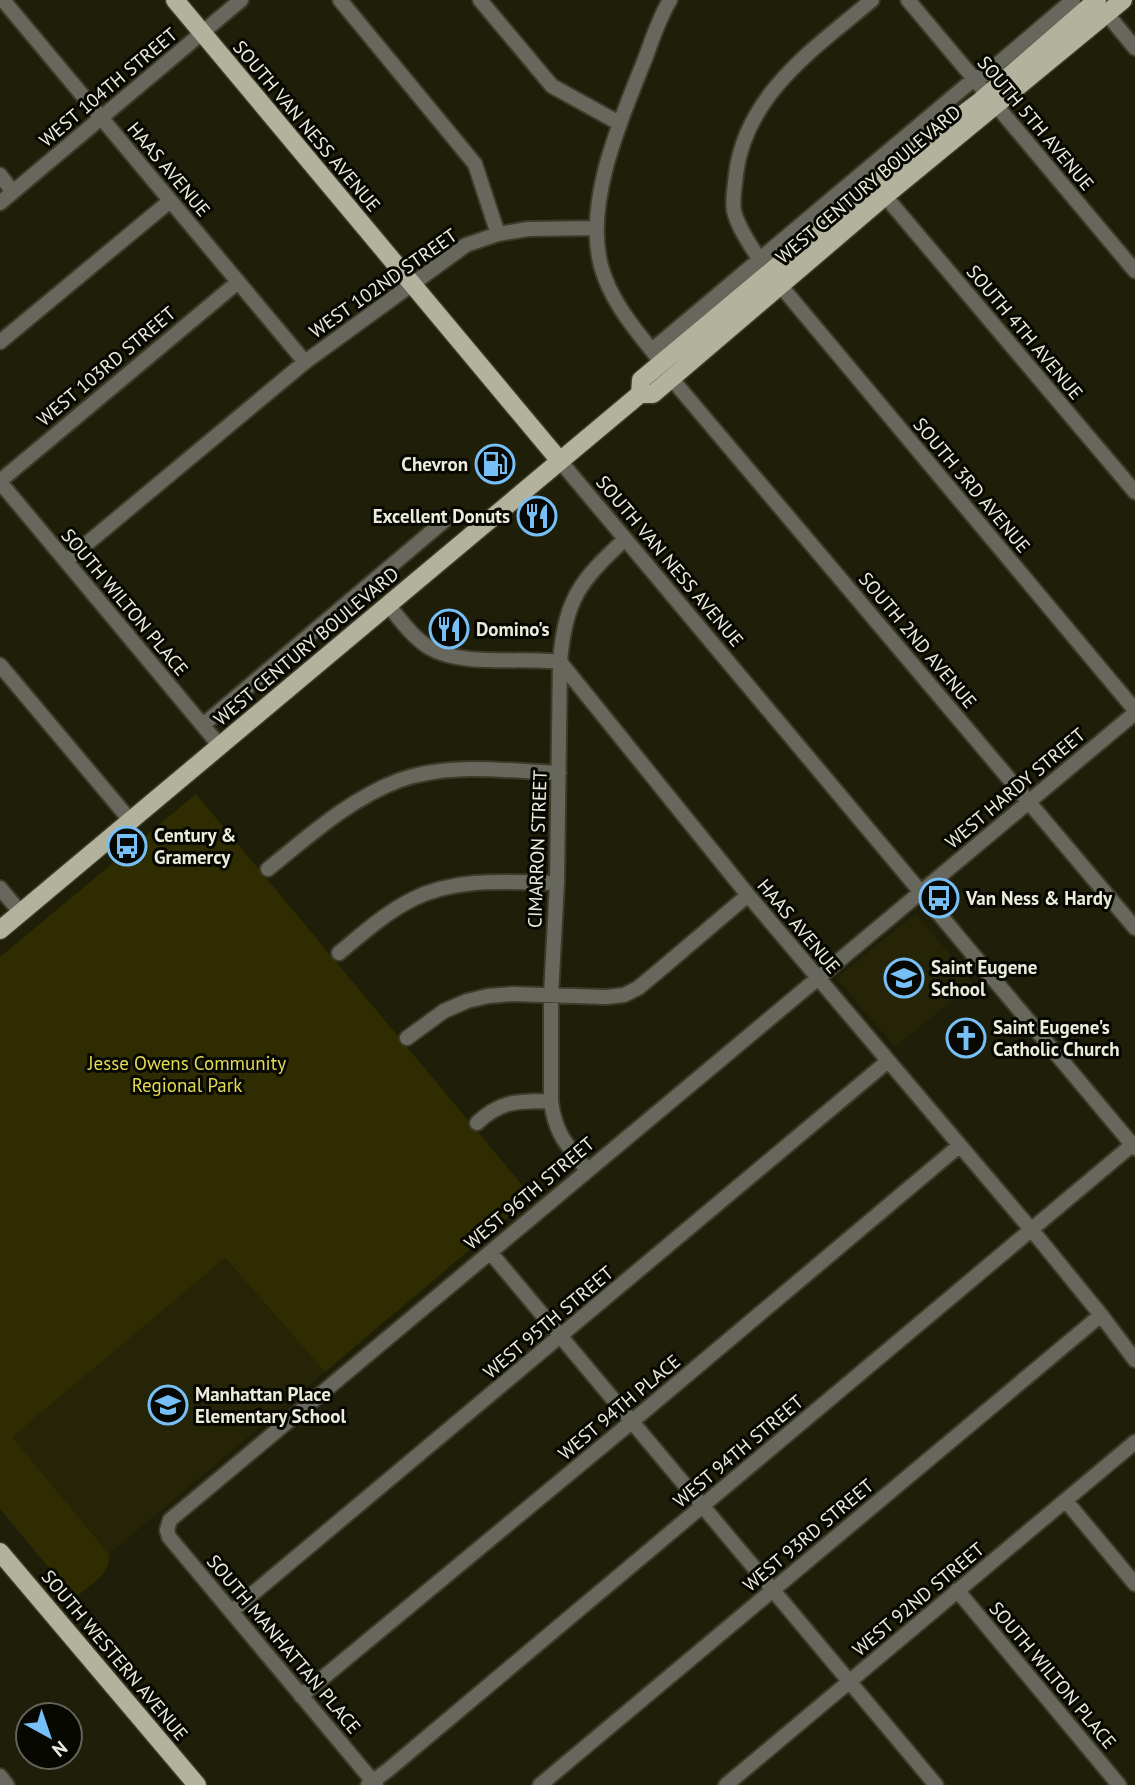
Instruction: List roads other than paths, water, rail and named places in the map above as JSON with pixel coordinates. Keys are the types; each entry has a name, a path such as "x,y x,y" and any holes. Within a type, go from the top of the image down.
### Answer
{"main road":[{"name":"SOUTH VAN NESS AVENUE","path":"175,0 560,461"},
{"name":"WEST CENTURY BOULEVARD","path":"662,364 780,285 886,196 991,100 1102,7 1123,0"},
{"name":"WEST CENTURY BOULEVARD","path":"0,930 640,394 653,394 662,364 918,148 969,111 991,100"},
{"name":"SOUTH WESTERN AVENUE","path":"0,1552 7,1570 197,1785"}],"street":[{"name":"HAAS AVENUE","path":"3,0 305,362"},
{"name":"WEST 104TH STREET","path":"0,203 241,0"},
{"path":"340,0 475,164 498,234"},
{"path":"480,0 552,86 619,123"},
{"path":"759,259 739,225 734,210 737,166 749,131 772,90 817,46 872,0"},
{"name":"SOUTH 5TH AVENUE","path":"908,0 1135,271"},
{"name":"WEST CENTURY BOULEVARD","path":"662,364 759,259 1073,0"},
{"path":"596,228 603,178 619,123 664,2"},
{"path":"1102,7 1135,48"},
{"path":"0,175 13,191"},
{"name":"SOUTH 4TH AVENUE","path":"886,196 1135,492"},
{"path":"0,342 170,201"},
{"name":"WEST 102ND STREET","path":"66,561 305,362 466,245 498,234 528,229 596,228"},
{"name":"SOUTH 2ND AVENUE","path":"596,228 602,268 618,306 662,364 1135,928"},
{"name":"WEST 103RD STREET","path":"0,481 238,282"},
{"name":"SOUTH 3RD AVENUE","path":"780,285 1135,712"},
{"name":"SOUTH VAN NESS AVENUE","path":"560,461 1133,1147"},
{"name":"SOUTH WILTON PLACE","path":"0,481 220,746"},
{"name":"WEST CENTURY BOULEVARD","path":"202,725 444,521"},
{"name":"CIMARRON STREET","path":"587,1170 559,1133 553,1118 551,1101 551,995 560,662 562,636 575,596 588,576 625,539"},
{"path":"388,605 427,646 440,652 467,659 560,662"},
{"name":"HAAS AVENUE","path":"560,662 748,895 1031,1228 1135,1360"},
{"path":"0,665 130,820"},
{"name":"WEST HARDY STREET","path":"920,893 1135,712"},
{"path":"268,869 354,803 402,779 457,770 559,773"},
{"path":"339,953 394,909 415,898 464,884 494,881 556,883"},
{"path":"0,888 21,912"},
{"name":"WEST 96TH STREET","path":"167,1526 185,1507 920,893"},
{"path":"407,1038 444,1011 488,996 624,995 638,988 748,895"},
{"name":"WEST 95TH STREET","path":"232,1611 888,1061"},
{"path":"477,1123 499,1106 511,1102 551,1101"},
{"name":"WEST 94TH PLACE","path":"301,1696 959,1146"},
{"name":"WEST 94TH STREET","path":"372,1784 1031,1228 1133,1147"},
{"path":"490,1252 936,1785"},
{"name":"WEST 93RD STREET","path":"540,1785 1101,1315"},
{"name":"WEST 92ND STREET","path":"726,1785 1135,1443"},
{"path":"1066,1500 1135,1584"},
{"name":"SOUTH MANHATTAN PLACE","path":"167,1526 169,1537 372,1784"},
{"name":"SOUTH WILTON PLACE","path":"957,1590 1119,1785"},
{"path":"0,1776 7,1785"}],"place":[{"name":"Chevron","path":"495,464"},
{"name":"Excellent Donuts","path":"537,516"},
{"name":"Domino's","path":"449,629"},
{"name":"Century & Gramercy","path":"127,846"},
{"name":"Van Ness & Hardy","path":"939,898"},
{"name":"Saint Eugene School","path":"904,978"},
{"name":"Saint Eugene's Catholic Church","path":"966,1038"},
{"name":"Manhattan Place Elementary School","path":"168,1405"}],"park label":[{"name":"Jesse Owens Community Regional Park","path":"187,1074"}]}
